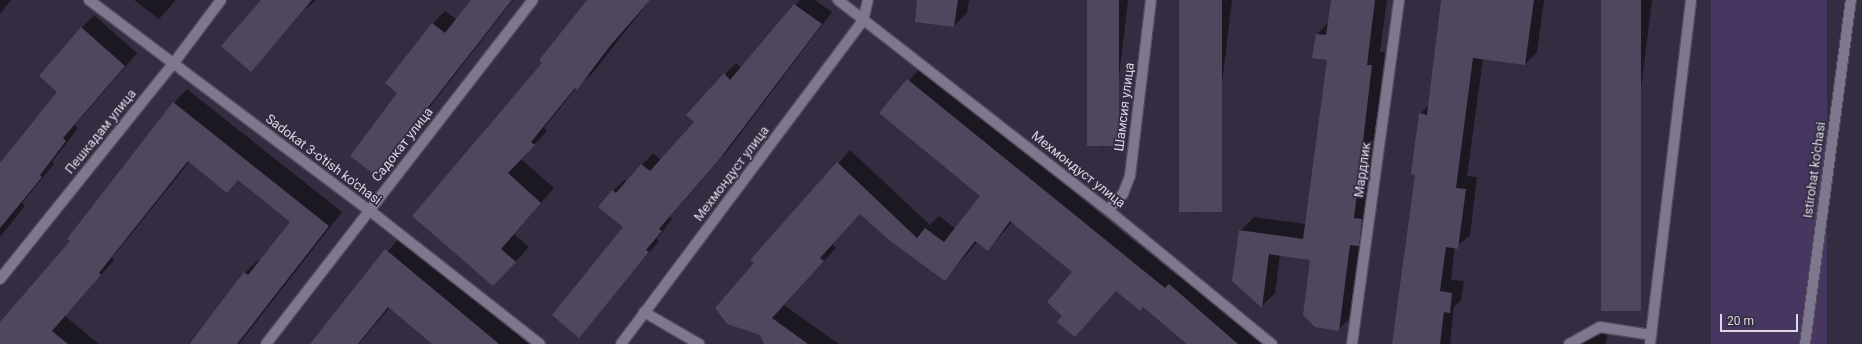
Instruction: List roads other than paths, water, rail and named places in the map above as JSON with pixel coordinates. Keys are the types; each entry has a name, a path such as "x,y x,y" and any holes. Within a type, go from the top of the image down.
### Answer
{"street":[{"name":"Sadokat 3-o'tish ko'chasi","path":"89,0 369,210 540,344"},
{"name":"Пешкадам улица","path":"0,279 173,64 221,0"},
{"name":"Садокат улица","path":"266,344 533,0"},
{"name":"Мехмондуст улица","path":"838,0 863,21 1108,210 1272,344"},
{"path":"863,21 868,0"},
{"name":"Шамсия улица","path":"1108,210 1123,194 1130,176 1152,0"},
{"name":"Мардлик","path":"1352,344 1399,0"},
{"path":"1569,344 1600,327 1650,340 1691,0"},
{"name":"Istirohat ko'chasi","path":"1805,344 1851,0"},
{"name":"Мехмондуст улица","path":"621,344 863,21"},
{"path":"644,312 699,344"}]}
